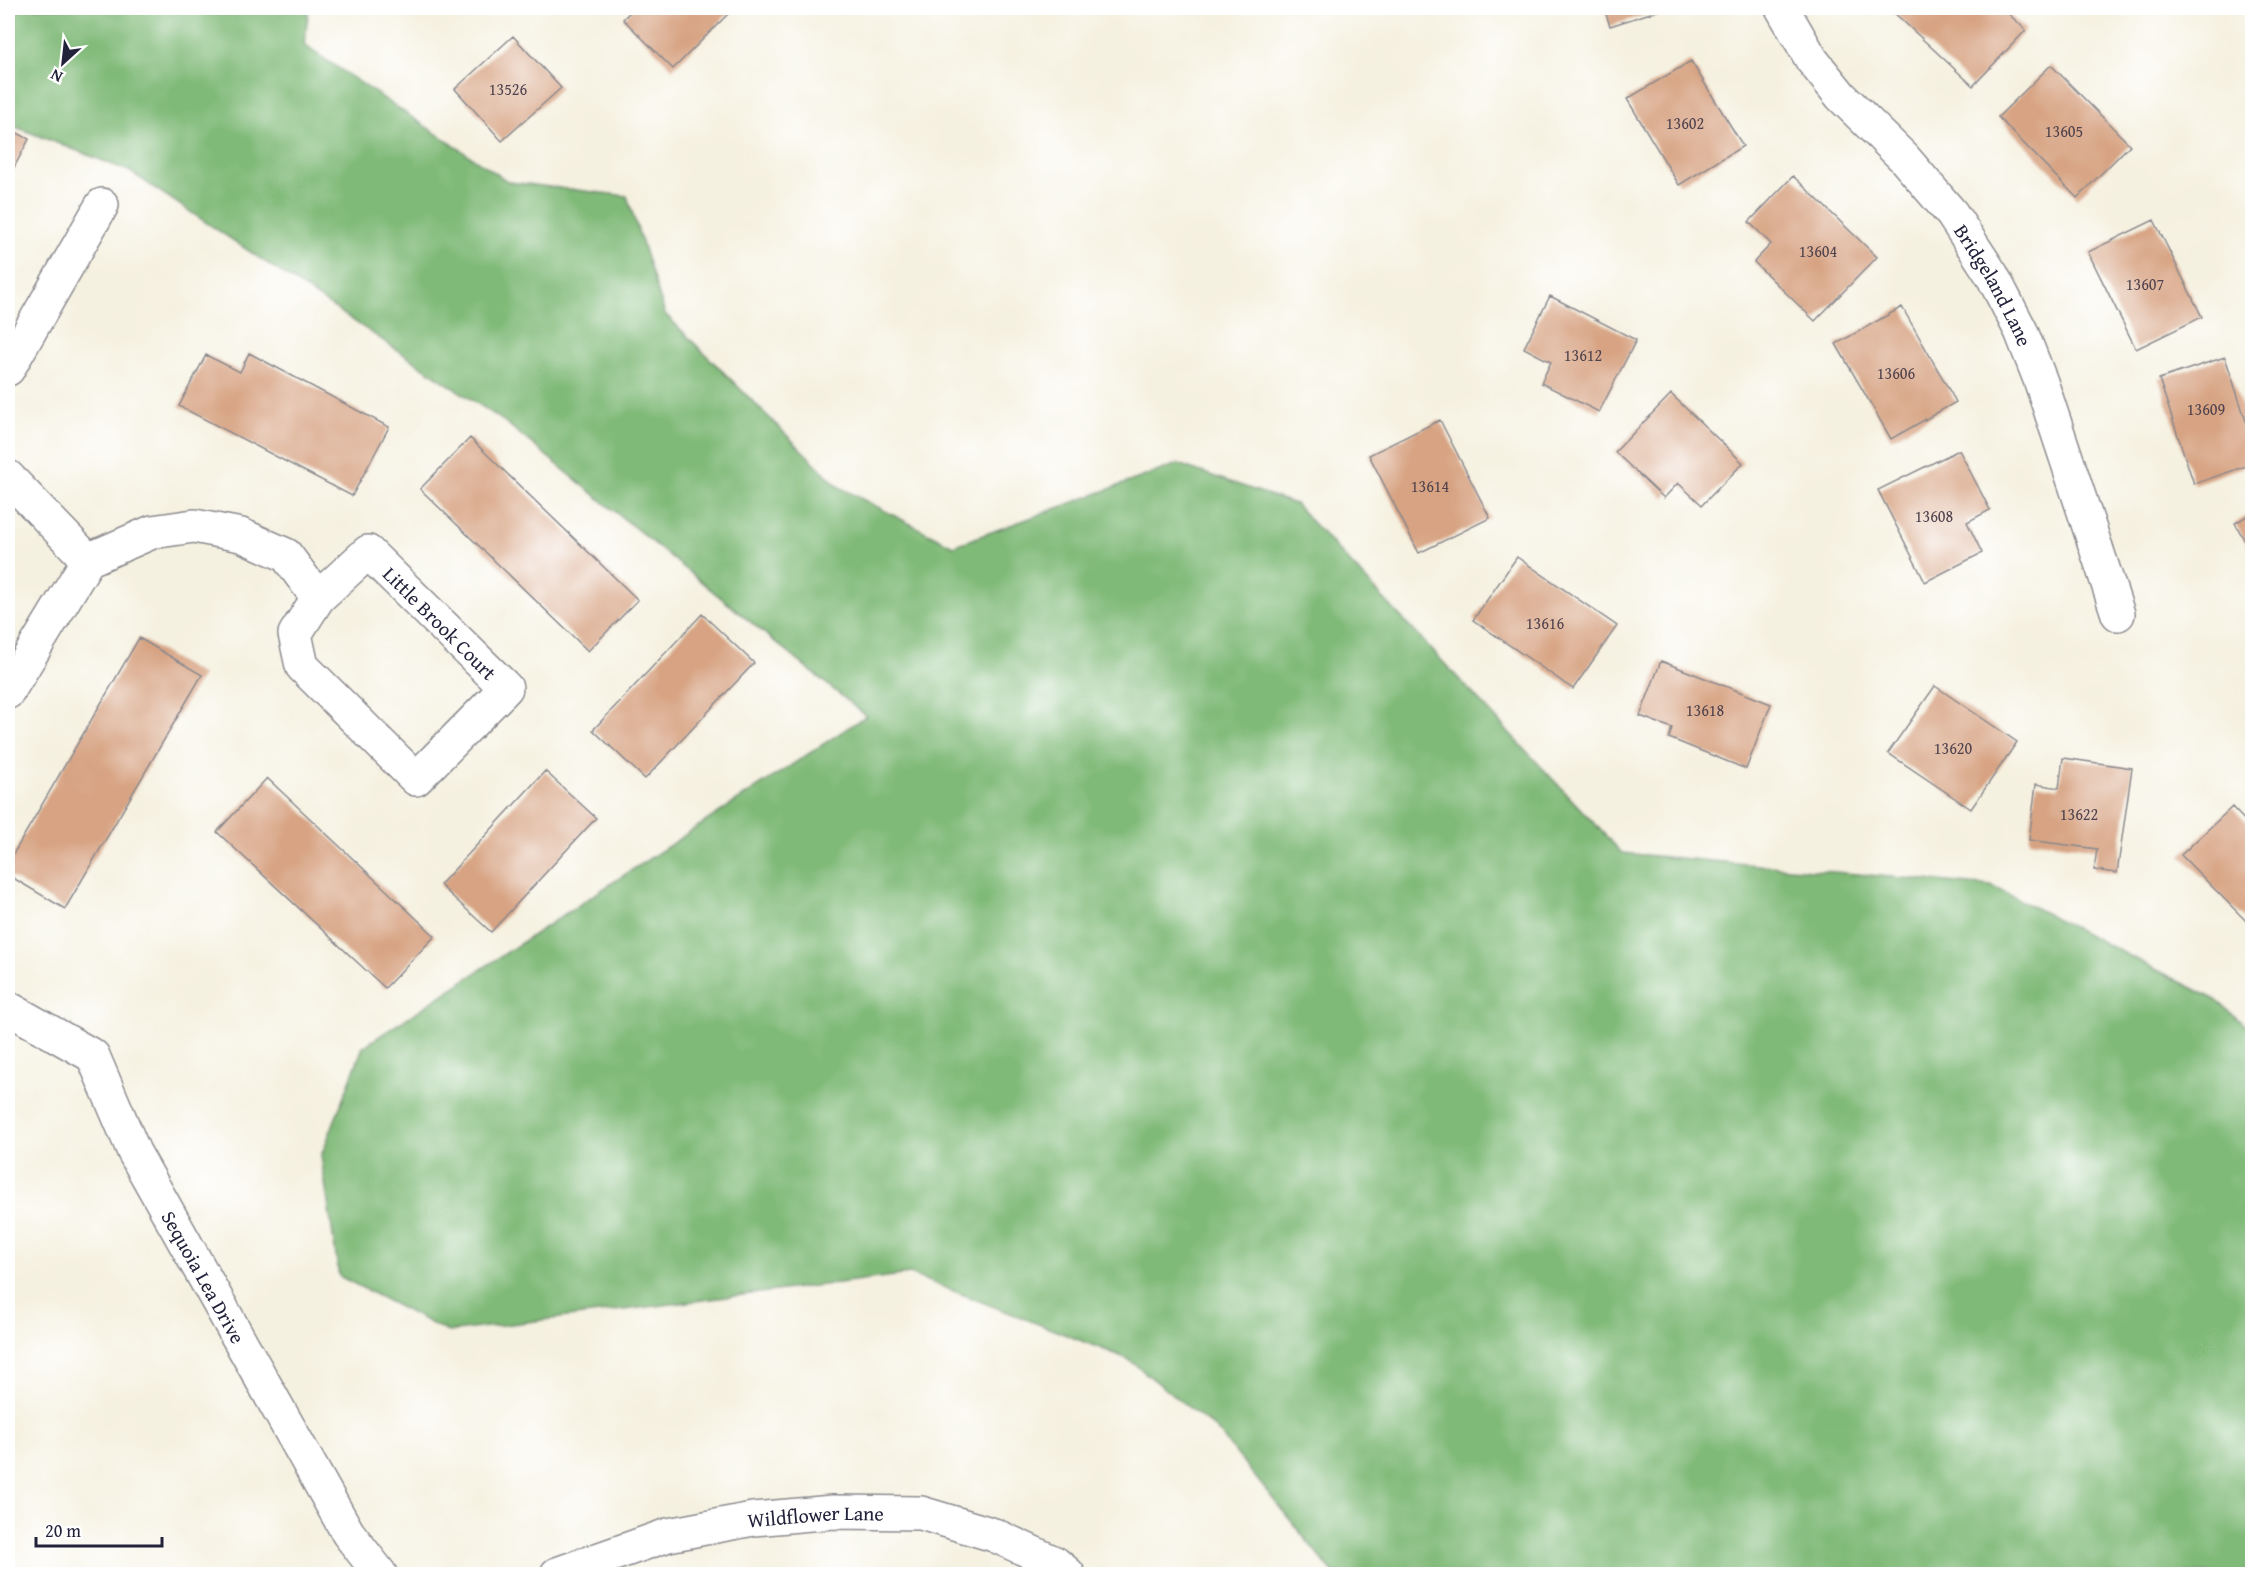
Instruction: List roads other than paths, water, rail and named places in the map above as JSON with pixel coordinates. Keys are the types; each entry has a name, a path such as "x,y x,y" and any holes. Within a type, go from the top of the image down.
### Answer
{"street":[{"name":"Bridgeland Lane","path":"1782,8 1812,60 1841,96 1904,158 1952,214 1992,275 2022,331 2041,382 2118,614"},
{"path":"8,369 102,205"},
{"path":"8,477 88,560"},
{"path":"8,692 88,560 152,532 194,526 241,535 286,555 318,598"},
{"name":"Little Brook Court","path":"368,552 506,688 416,779 302,666 295,634 318,598 368,552"},
{"name":"Sequoia Lea Drive","path":"8,1008 93,1056 134,1152 348,1533 380,1575"},
{"name":"Wildflower Lane","path":"557,1575 668,1535 753,1519 833,1512 921,1513 994,1535 1055,1563 1068,1575"}]}
